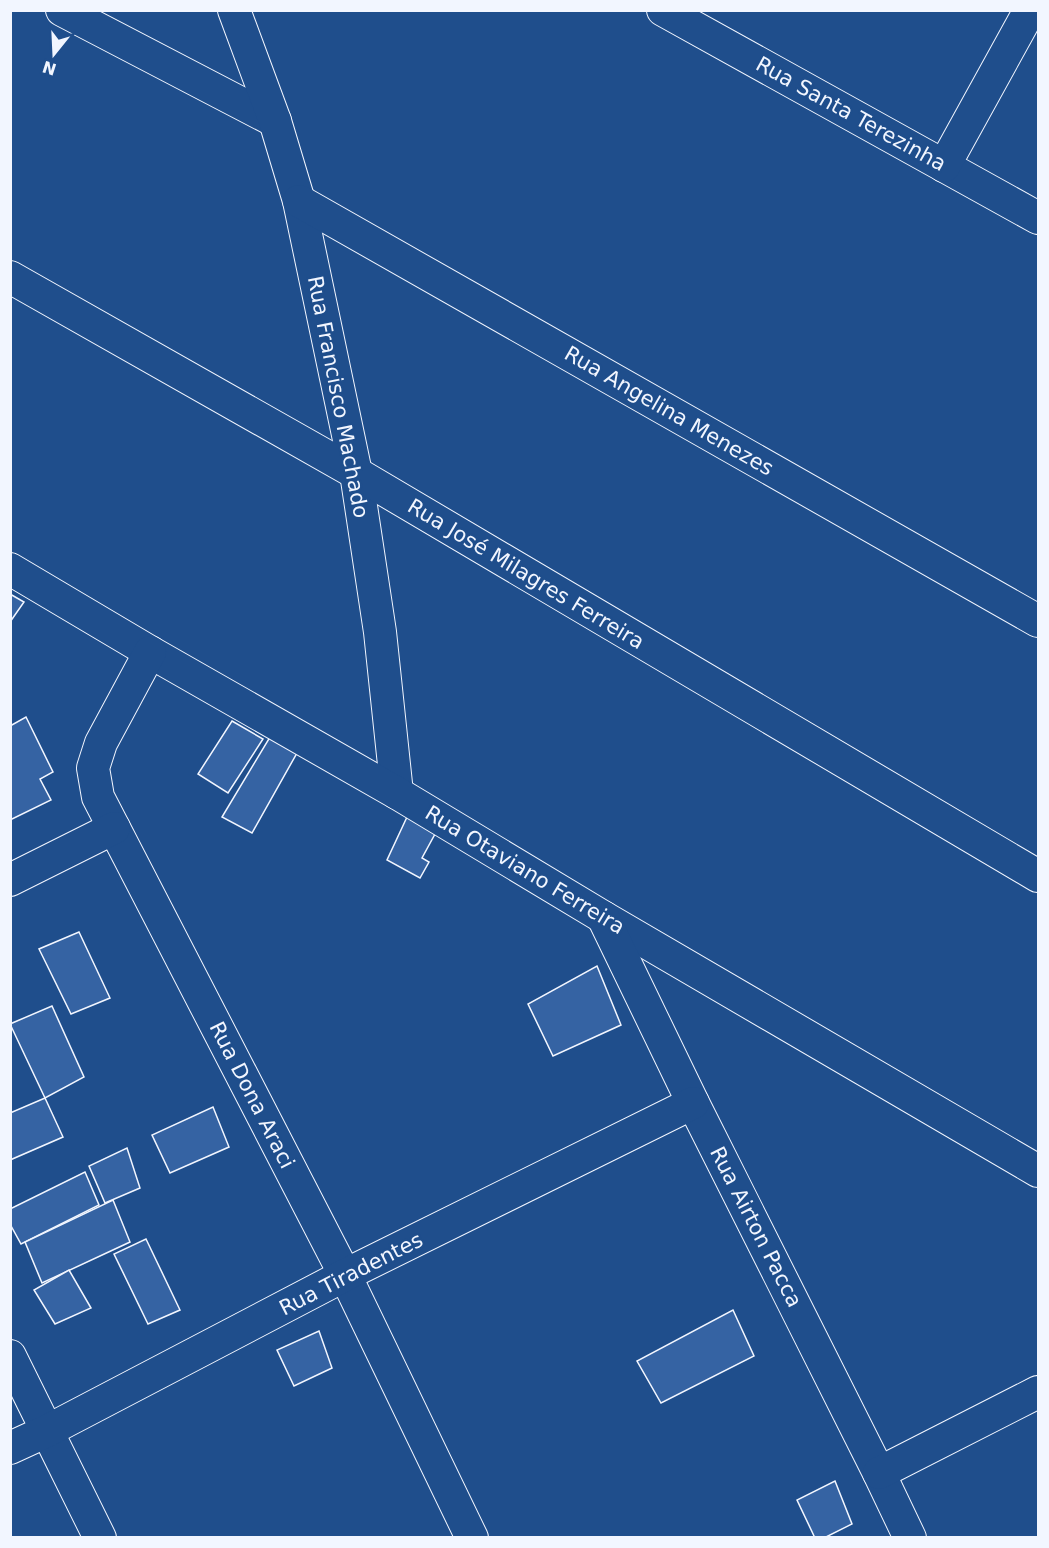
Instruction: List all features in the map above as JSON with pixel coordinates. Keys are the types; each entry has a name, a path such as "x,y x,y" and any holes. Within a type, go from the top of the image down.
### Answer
{"street":[{"path":"62,10 275,121"},
{"name":"Rua Francisco Machado","path":"234,10 275,121 299,201 356,473 380,632 397,793"},
{"name":"Rua Santa Terezinha","path":"663,10 1038,218"},
{"path":"944,166 1030,10"},
{"name":"Rua Angelina Menezes","path":"299,201 1038,621"},
{"name":"Rua José Milagres Ferreira","path":"10,277 356,473 1038,876"},
{"name":"Rua Otaviano Ferreira","path":"10,569 397,793 603,917 1038,1171"},
{"name":"Rua Dona Araci","path":"150,652 101,743 93,768 98,797 345,1275 472,1538"},
{"path":"10,880 114,828"},
{"name":"Rua Airton Pacca","path":"603,917 910,1538"},
{"name":"Rua Tiradentes","path":"10,1448 47,1431 345,1275 693,1103"},
{"path":"10,1356 100,1538"},
{"path":"879,1473 1038,1392"}],"building":[{"path":"10,594 24,602 10,622"},
{"path":"26,717 53,772 40,779 51,800 10,820 10,726"},
{"path":"232,721 263,739 228,793 198,774"},
{"path":"270,737 297,753 252,833 222,817"},
{"path":"407,817 435,834 422,858 429,862 420,878 387,860"},
{"path":"79,932 110,998 71,1014 39,949"},
{"path":"597,966 621,1025 553,1056 528,1004"},
{"path":"52,1006 84,1077 45,1098 10,1024"},
{"path":"45,1098 63,1137 10,1160 10,1113"},
{"path":"213,1107 229,1147 170,1173 152,1135"},
{"path":"127,1148 140,1188 105,1203 89,1166"},
{"path":"85,1172 99,1205 21,1244 10,1224 10,1209"},
{"path":"113,1200 130,1242 42,1283 25,1242"},
{"path":"146,1239 180,1310 148,1324 114,1254"},
{"path":"69,1270 91,1308 55,1324 34,1290"},
{"path":"733,1310 754,1356 661,1403 637,1361"},
{"path":"319,1331 332,1368 294,1386 277,1350"},
{"path":"835,1481 852,1524 824,1538 815,1538 797,1500"}]}
